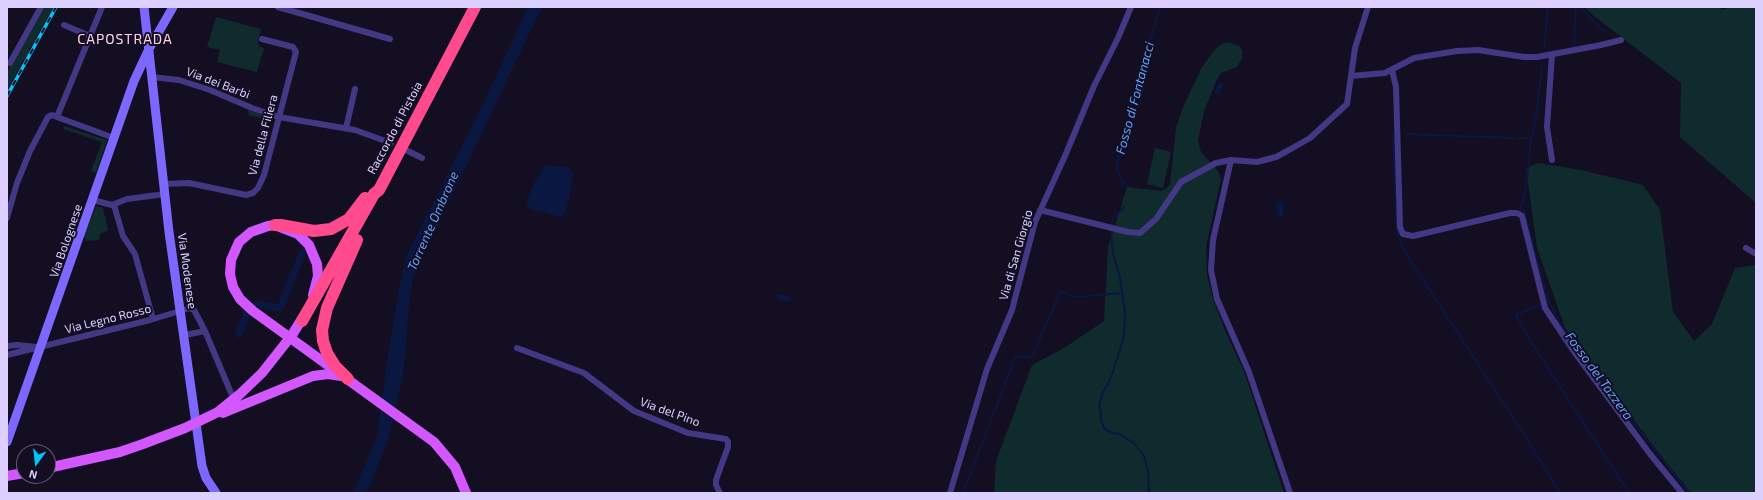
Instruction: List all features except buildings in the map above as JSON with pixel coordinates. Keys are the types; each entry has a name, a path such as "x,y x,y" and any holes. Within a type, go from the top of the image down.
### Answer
{"highway":[{"name":"Raccordo di Pistoia","path":"374,191 467,7"},
{"name":"Raccordo di Pistoia","path":"302,321 337,259 339,251 374,191 475,7"},
{"path":"275,225 314,231 331,229 349,218 374,191"},
{"path":"348,379 335,366 327,353 323,341 322,324 374,191"}],"main road":[{"name":"Via Modenese","path":"144,7 180,310 185,336 203,470 208,482 216,493"},
{"name":"Via Bolognese","path":"7,442 137,74 149,48 173,7"},
{"path":"147,26 161,28"},
{"path":"137,74 145,73 152,77"},
{"path":"302,321 317,281 318,272 315,257 309,245 302,237 293,231 275,225 262,227 251,232 236,246 230,268 231,281 236,293 246,306 417,428 434,442 447,456 461,479 466,493"},
{"name":"Raccordo di Pistoia","path":"56,466 120,452 173,433 203,420 222,409 247,388 271,362 302,321"},
{"path":"203,420 310,377 324,374 335,374 348,379"}],"street":[{"path":"10,63 41,7"},
{"path":"57,117 102,7"},
{"path":"278,7 390,39"},
{"name":"Via di San Giorgio","path":"950,493 987,369 1010,319 1032,228 1065,156 1094,86 1118,38 1131,7"},
{"path":"1040,210 1128,232 1140,233 1156,219 1181,182 1216,163 1231,160 1249,163 1265,161 1310,138 1347,104 1355,48 1368,7"},
{"path":"64,25 90,36"},
{"name":"Via della Filiera","path":"114,205 126,199 186,183 246,195 253,193 258,188 262,181 296,50 293,47 262,39"},
{"path":"1352,76 1379,74 1392,70 1417,57 1463,50 1478,50 1530,58 1552,55 1621,40"},
{"path":"1552,55 1547,127 1552,160"},
{"path":"1392,70 1396,87 1400,227 1403,234 1413,236 1507,213 1514,212 1520,215 1525,223 1544,303 1575,353 1650,454 1682,493"},
{"name":"Via dei Barbi","path":"152,77 178,80 279,117 346,128 366,133 391,143"},
{"path":"346,128 355,89"},
{"path":"7,218 17,184 30,151 48,117 52,115 114,138"},
{"path":"404,149 422,158"},
{"path":"1231,160 1212,240 1211,270 1217,299 1249,372 1290,493"},
{"path":"93,200 107,205 114,205 124,239 135,254 153,319"},
{"path":"1746,248 1756,254"},
{"path":"180,310 190,308 194,309 231,393"},
{"name":"Via Legno Rosso","path":"7,355 153,319 180,310"},
{"path":"185,336 205,331"},
{"path":"7,346 21,345 40,348"},
{"name":"Via del Pino","path":"517,348 584,373 634,411 688,432 726,439 728,442 728,447 716,480 716,485 720,493"}],"green space":[{"path":"43,7 53,7 7,90 7,73"},
{"path":"1585,7 1717,7 1723,10 1731,7 1756,7 1756,203 1680,137 1681,83 1594,16"},
{"path":"216,17 261,29 258,43 260,47 264,48 257,72 217,62 220,50 207,47"},
{"path":"1228,42 1239,46 1243,52 1242,58 1237,67 1221,73 1217,79 1204,111 1198,141 1201,152 1218,171 1221,179 1206,247 1207,275 1212,296 1226,333 1244,371 1284,493 994,493 996,461 1032,365 1064,348 1104,321 1108,248 1127,187 1162,191 1170,184 1176,128 1183,107 1202,67 1216,48"},
{"path":"248,110 273,118 272,122 249,115"},
{"path":"64,126 107,140 96,173 91,171 102,142 63,129"},
{"path":"1155,148 1171,152 1163,188 1147,184"},
{"path":"1538,163 1581,170 1643,185 1660,210 1673,312 1694,341 1712,324 1735,268 1756,265 1756,493 1691,493 1565,328 1537,248 1526,168"},
{"path":"96,206 103,208 108,230 100,234 99,240 86,241 84,235"}],"water":[{"name":"Torrente Ombrone","path":"528,7 542,7 413,278 410,294 404,371 387,444 368,489 365,493 353,493 377,436 388,354 406,257 483,104"},
{"path":"1219,82 1224,84 1219,95 1214,93"},
{"path":"546,165 567,167 573,172 566,212 561,217 531,209 526,206 534,183"},
{"path":"1283,202 1284,216 1278,216 1276,203"},
{"path":"778,294 790,296 789,302 777,300"}],"waterway":[{"name":"Fosso di Fontanacci","path":"1128,186 1122,182 1117,169 1119,151 1160,7"},
{"name":"Fosso del Tazzera","path":"1544,48 1548,7"},
{"path":"1574,46 1576,7"},
{"path":"1581,7 1597,25 1608,33"},
{"name":"Fosso del Tazzera","path":"1543,61 1535,124 1531,138 1526,189 1523,201 1519,208 1524,211 1548,300 1572,343"},
{"path":"1393,134 1397,232 1403,249 1525,436 1560,493"},
{"path":"1405,134 1514,138"},
{"path":"1519,138 1531,139"},
{"name":"Fosso di Fontanacci","path":"1123,208 1114,217 1111,224 1111,232 1113,253 1120,278 1125,312 1124,336 1114,369 1102,394 1099,407 1104,428 1108,431 1121,435 1135,444 1144,456 1148,470 1149,493"},
{"path":"254,306 257,304 280,308 303,251"},
{"path":"963,493 1015,358 1017,356 1028,358 1033,355 1060,292 1077,297 1122,293"},
{"path":"1549,301 1516,315 1526,334 1629,493"},
{"path":"239,334 247,313"},
{"name":"Fosso del Tazzera","path":"1575,348 1689,493"}],"railway":[{"path":"7,96 56,7"}],"district":[{"name":"CAPOSTRADA","path":"125,39"}]}
